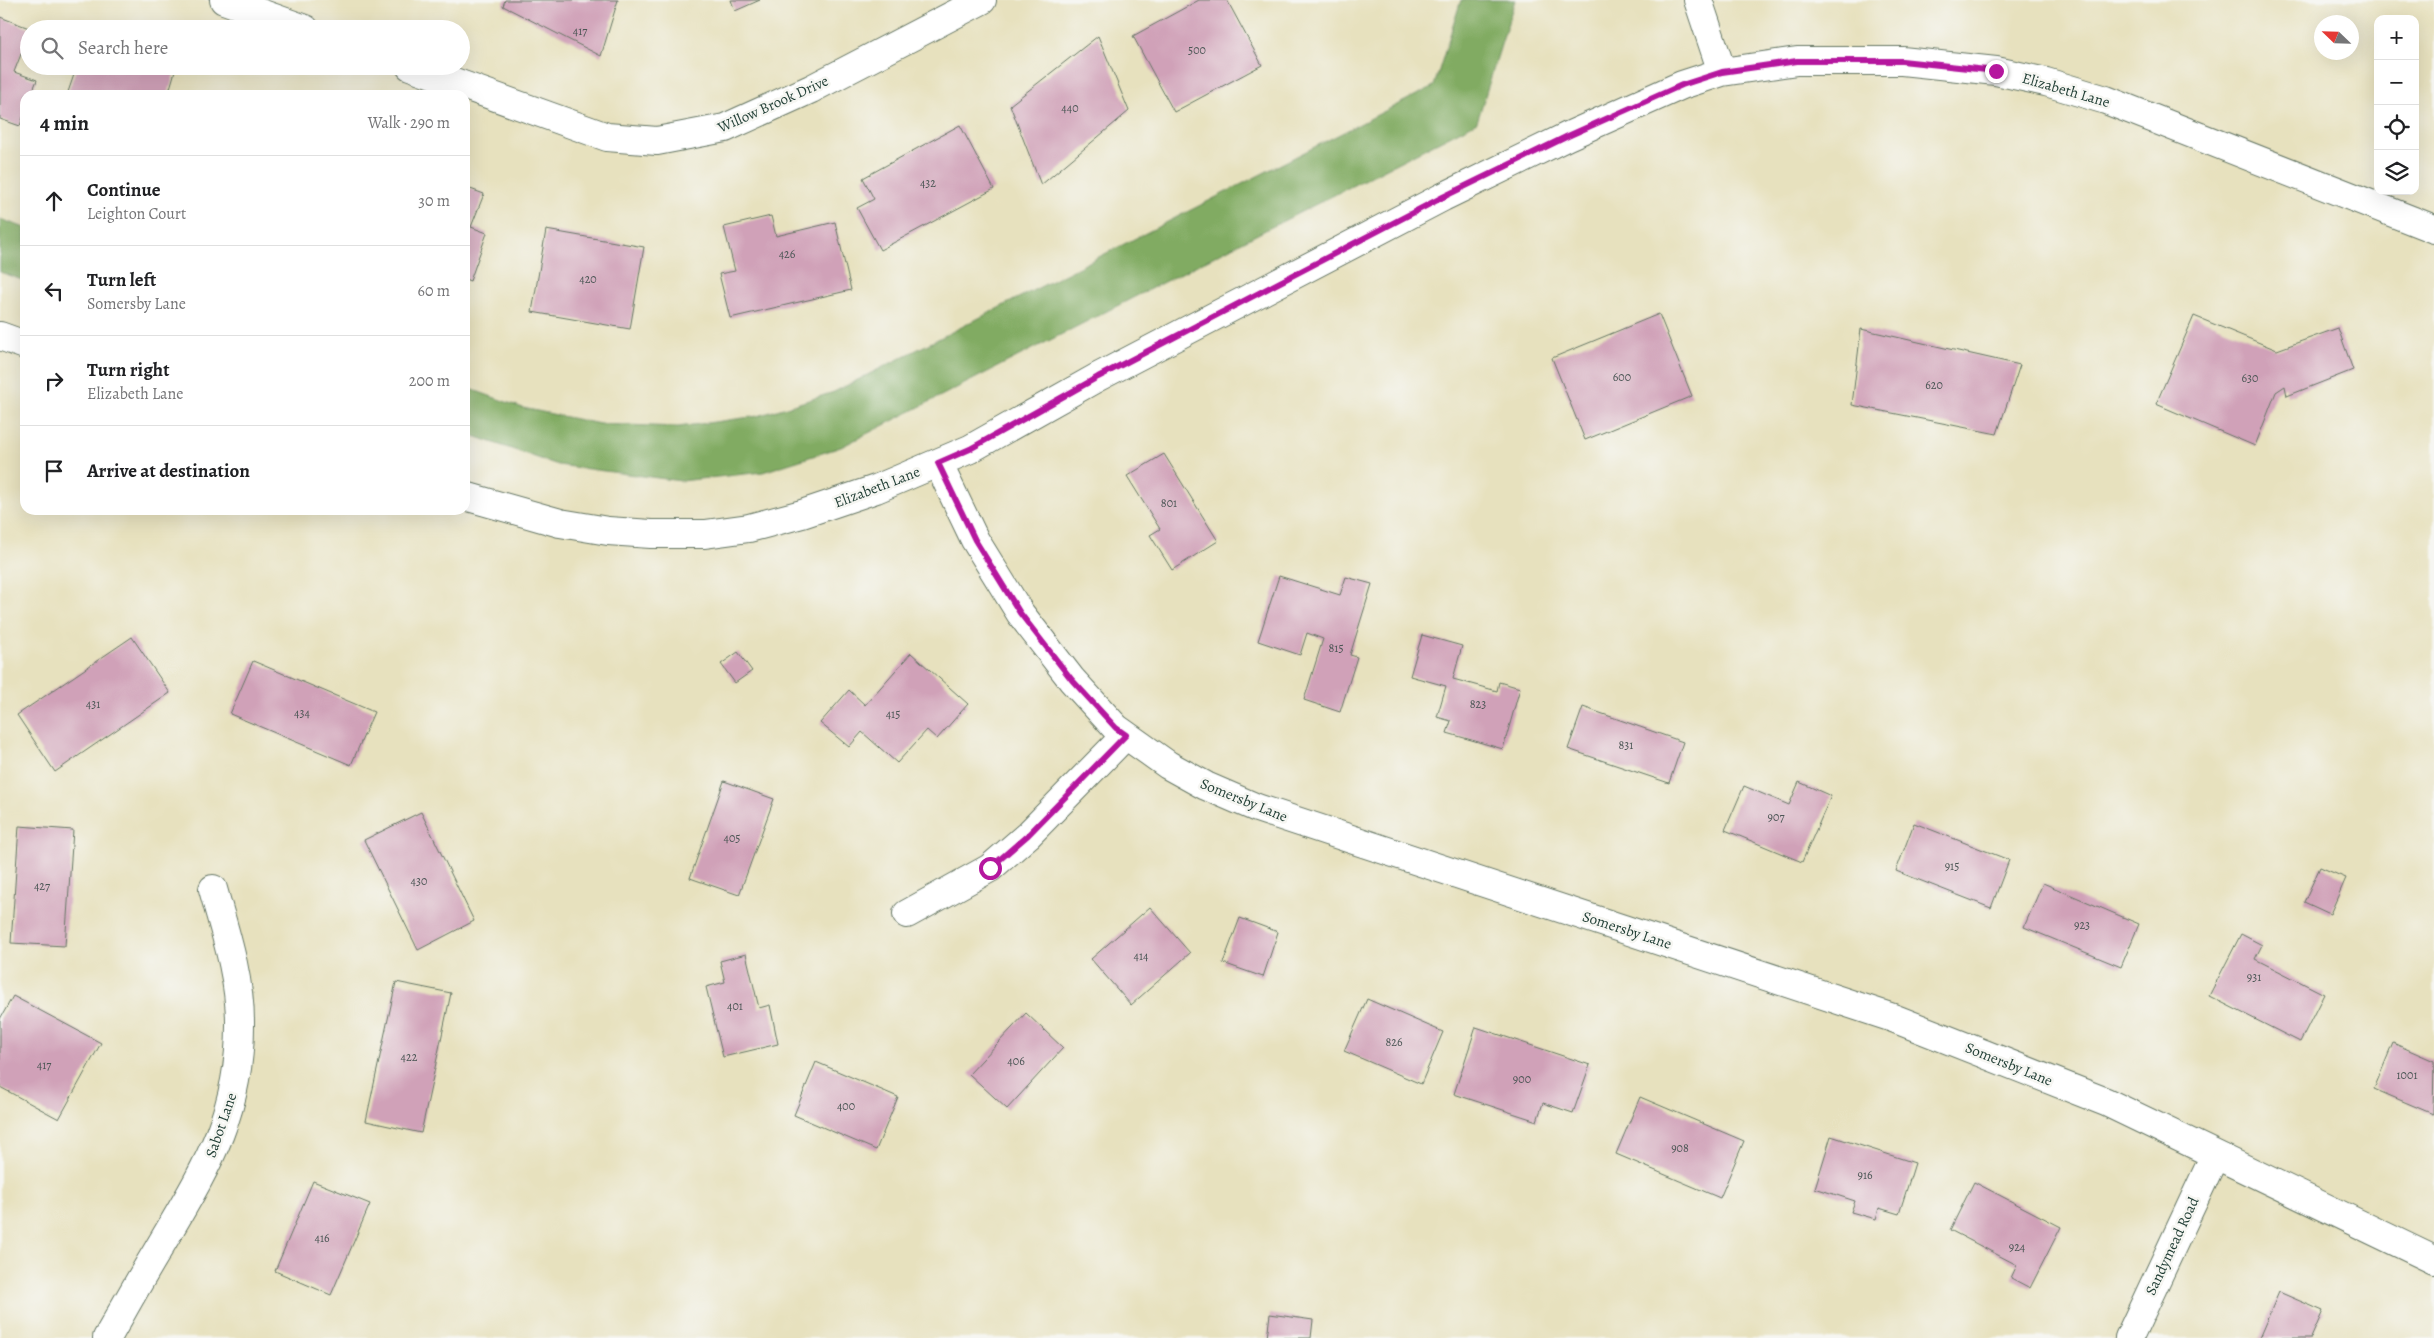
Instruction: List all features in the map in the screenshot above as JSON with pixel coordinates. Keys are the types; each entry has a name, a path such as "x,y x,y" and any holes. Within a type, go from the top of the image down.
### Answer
{"street":[{"path":"224,0 280,20"},
{"name":"Willow Brook Drive","path":"435,75 608,137 657,141 726,128 811,89 982,0"},
{"path":"1698,0 1722,72"},
{"name":"Elizabeth Lane","path":"470,497 560,523 651,534 705,534 749,528 802,514 876,489 970,449 1098,377 1443,197 1568,136 1682,85 1722,72 1797,61 1902,61 1996,71 2038,80 2106,100 2279,166 2434,229"},
{"path":"0,336 20,343"},
{"name":"Somersby Lane","path":"938,463 975,540 1020,613 1072,680 1116,728 1168,765 1206,786 1258,808 1893,1018 2106,1102 2434,1260"},
{"path":"908,914 990,868 1028,835 1126,735"},
{"name":"Sabot Lane","path":"107,1338 191,1196 215,1147 228,1112 236,1080 240,1022 233,962 213,889"},
{"name":"Sandymead Road","path":"2129,1338 2215,1155"}],"green space":[{"path":"1461,0 1515,0 1477,122 841,447 763,472 681,481 558,465 470,435 470,389 523,408 600,424 678,427 758,416 834,392 1434,86"},
{"path":"0,219 20,226 20,279 0,272"}],"building":[{"path":"505,0 618,0 601,56 503,6"},
{"path":"731,0 760,0 735,11"},
{"path":"1199,0 1227,0 1262,65 1174,112 1133,36"},
{"path":"0,17 20,25 20,57 14,72 37,80 33,90 20,90 20,126 0,119"},
{"path":"1098,36 1129,111 1041,185 1010,105"},
{"path":"74,75 174,75 169,90 69,90"},
{"path":"960,125 994,189 880,250 857,208 874,199 863,178"},
{"path":"470,189 484,194 471,227 487,233 470,281"},
{"path":"771,216 776,236 835,222 851,290 730,318 719,274 735,271 724,227"},
{"path":"546,230 644,247 630,329 532,312"},
{"path":"1659,314 1692,396 1585,440 1552,358"},
{"path":"2194,316 2277,350 2338,328 2353,370 2287,396 2285,386 2276,392 2255,446 2156,404"},
{"path":"1861,329 2020,365 1997,434 1852,405"},
{"path":"1164,454 1218,541 1172,570 1150,535 1160,529 1127,476"},
{"path":"1279,576 1340,595 1346,577 1372,584 1350,655 1357,657 1340,712 1304,700 1323,639 1307,633 1300,655 1258,641"},
{"path":"1422,635 1462,646 1453,679 1497,691 1499,682 1520,688 1503,749 1447,733 1451,721 1437,717 1446,686 1410,676"},
{"path":"132,637 170,693 55,772 17,715"},
{"path":"738,652 752,671 735,683 721,664"},
{"path":"911,653 968,704 937,739 927,730 897,763 862,732 849,747 820,723 849,690 865,705"},
{"path":"253,661 374,712 351,765 230,714"},
{"path":"1583,707 1683,742 1669,783 1568,749"},
{"path":"724,781 774,799 739,895 690,878"},
{"path":"1799,782 1831,796 1802,862 1725,830 1744,786 1789,805"},
{"path":"421,812 474,921 418,950 364,840"},
{"path":"1914,823 2009,860 1991,908 1896,871"},
{"path":"19,826 73,830 65,946 11,943"},
{"path":"2320,867 2346,878 2330,914 2304,902"},
{"path":"2043,883 2139,924 2121,967 2024,927"},
{"path":"1150,907 1190,953 1131,1005 1091,959"},
{"path":"1240,918 1278,932 1263,977 1223,963"},
{"path":"2241,934 2262,945 2255,959 2324,994 2300,1042 2209,996"},
{"path":"746,954 759,1008 770,1005 778,1044 723,1057 706,987 725,982 720,961"},
{"path":"396,982 451,993 421,1133 366,1121"},
{"path":"13,996 101,1043 59,1119 0,1087 0,1019"},
{"path":"1367,999 1443,1032 1421,1084 1344,1051"},
{"path":"1026,1013 1063,1048 1007,1109 969,1074"},
{"path":"1476,1027 1590,1065 1573,1113 1543,1103 1537,1121 1454,1094"},
{"path":"2393,1043 2434,1061 2433,1114 2374,1089"},
{"path":"816,1062 898,1097 876,1150 794,1115"},
{"path":"1640,1097 1744,1141 1720,1198 1616,1154"},
{"path":"1831,1136 1915,1163 1899,1214 1879,1208 1876,1219 1851,1212 1855,1201 1815,1188"},
{"path":"313,1181 370,1204 331,1295 275,1271"},
{"path":"1974,1182 2061,1227 2030,1288 2011,1278 2017,1265 1950,1230"},
{"path":"2279,1292 2323,1311 2311,1338 2259,1338"},
{"path":"1270,1314 1313,1320 1311,1338 1267,1338"}],"route":[{"path":"990,868 1028,835 1126,735 1116,728 1072,680 1020,613 975,540 938,463 970,449 1098,377 1268,290 1443,197 1568,136 1682,85 1722,72 1797,61 1902,61 1996,71"}]}
